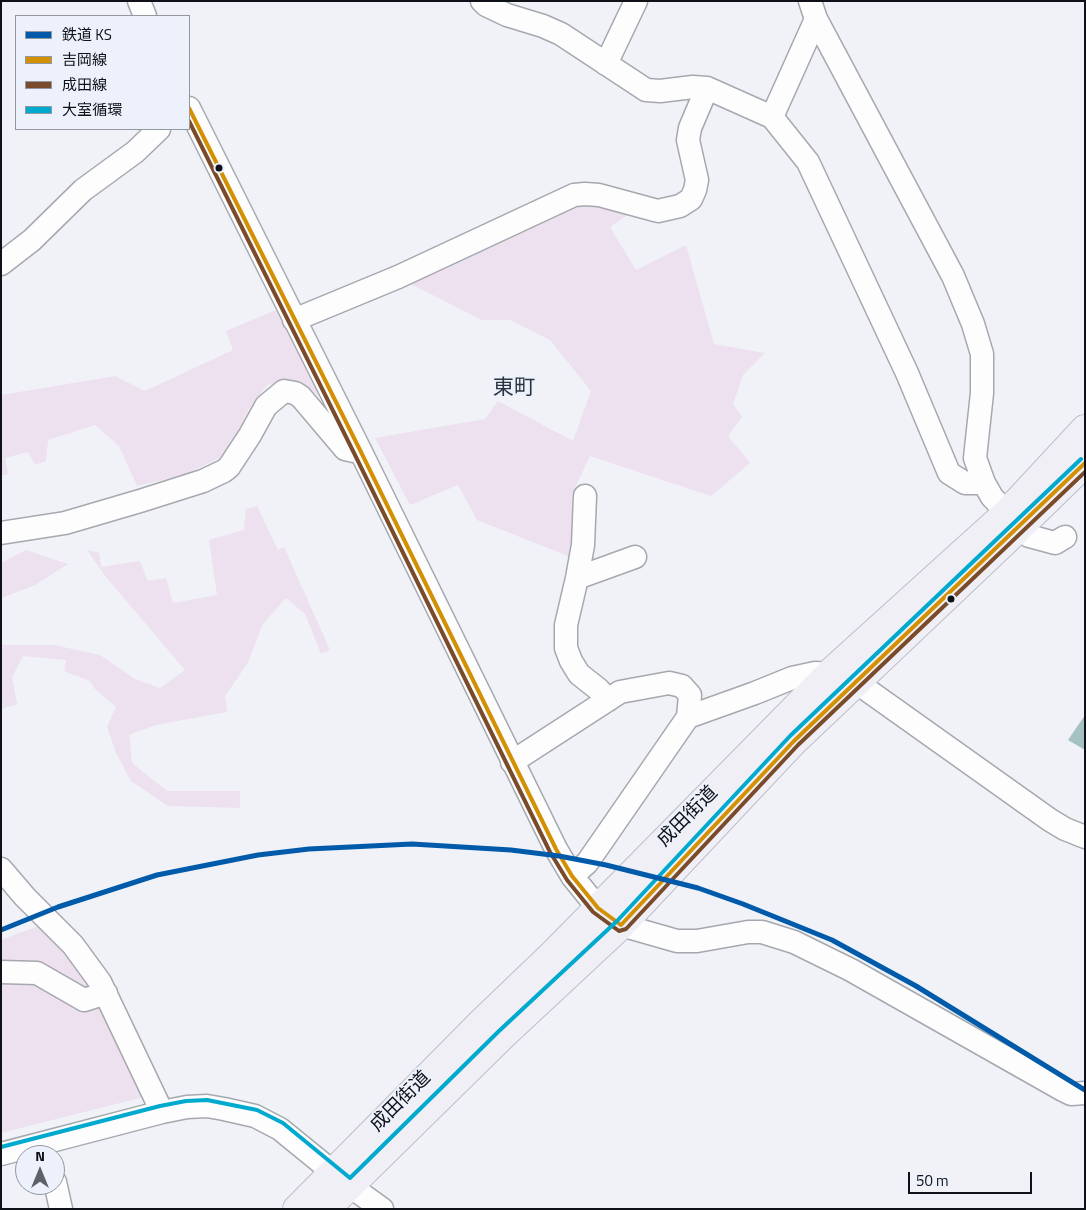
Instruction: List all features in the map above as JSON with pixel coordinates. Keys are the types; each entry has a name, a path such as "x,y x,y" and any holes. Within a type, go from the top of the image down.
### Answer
{"highway":[{"name":"成田街道","path":"296,1209 341,1179 621,925 794,741 855,683 1013,520 1085,429"},
{"name":"成田街道","path":"326,1209 341,1179 482,1022 553,954 829,674 1013,520 1085,463"}],"street":[{"path":"139,1 144,15"},
{"path":"482,1 507,15 543,26 561,34 646,90 707,88 772,117 808,162 907,373 949,473 965,483 984,483"},
{"path":"606,64 636,1"},
{"path":"772,117 813,10"},
{"path":"813,10 953,276 973,324 982,354 982,393 975,458 984,483 992,497 1029,536 1054,543 1065,537"},
{"path":"294,320 398,277 574,195 599,195 658,211 680,206 691,199 695,190 697,180 688,140 690,128 707,88"},
{"path":"190,110 556,849 572,876 598,908 621,925 677,941 697,941 748,932 762,932 778,936 851,970 1063,1090 1084,1097"},
{"path":"1,264 32,240 83,190 136,152 158,130"},
{"path":"1,533 66,523 149,498 224,471 229,467 250,435 266,406 284,391 295,393 301,397 345,449 360,450"},
{"path":"585,496 583,545 578,578 566,625 566,648 570,661 579,674 598,689 608,700"},
{"path":"578,578 635,557"},
{"path":"688,717 792,678 815,673 829,674 855,683 1050,820 1065,829 1085,837"},
{"path":"512,762 620,692 669,683 682,686 690,696 688,717 587,863 572,876"},
{"path":"1,869 25,897 73,945 106,993 162,1112"},
{"path":"1,972 37,973 84,1000 106,993"},
{"path":"59,1145 162,1112 207,1106 241,1112 256,1116 280,1129 341,1179 382,1209"},
{"path":"1,1154 15,1152"},
{"path":"58,1195 61,1209"}],"shaded area":[{"path":"577,200 632,212 610,227 636,270 686,245 714,344 765,353 743,375 733,404 742,417 728,436 750,463 711,496 590,456 572,494 573,558 477,520 458,485 410,505 375,438 485,419 498,401 573,441 591,391 550,340 510,320 482,320 411,284"},
{"path":"276,310 327,403 308,387 290,382 267,385 249,409 227,454 187,474 137,486 119,446 95,425 48,440 46,461 35,465 28,452 5,458 8,474 1,476 1,395 115,376 145,391 233,350 226,331"},
{"path":"257,506 278,550 284,547 330,650 321,654 305,614 286,598 263,624 247,664 225,696 227,712 156,725 129,735 132,763 167,791 240,791 240,808 168,806 131,781 116,753 107,727 116,707 94,688 90,681 64,671 66,660 23,656 12,677 17,704 2,709 1,747 1,645 54,645 100,655 135,679 160,688 185,670 106,577 87,550 99,553 101,567 140,561 148,581 166,578 173,603 217,595 209,540 244,530 246,509"},
{"path":"26,550 68,564 35,585 1,598 1,563"},
{"path":"46,923 75,954 144,1097 1,1133 1,940"}],"water":[{"path":"1085,715 1085,750 1068,740"}],"rail line":[{"name":"KS","path":"1,930 58,907 157,875 258,855 309,849 412,844 511,850 559,856 606,865 698,888 832,940 916,986 1085,1090"}],"transit line":[{"name":"吉岡線","path":"190,110 556,849 572,876 598,908 621,925 794,741 1085,463"},
{"name":"成田線","path":"190,123 550,852 567,880 593,912 619,931 626,929 798,745 1085,472"},
{"name":"大室循環","path":"1,1147 160,1106 186,1101 207,1100 257,1110 283,1123 350,1178 499,1031 617,921 790,736 1081,459"}],"district":[{"name":"東町","path":"514,389"}]}
